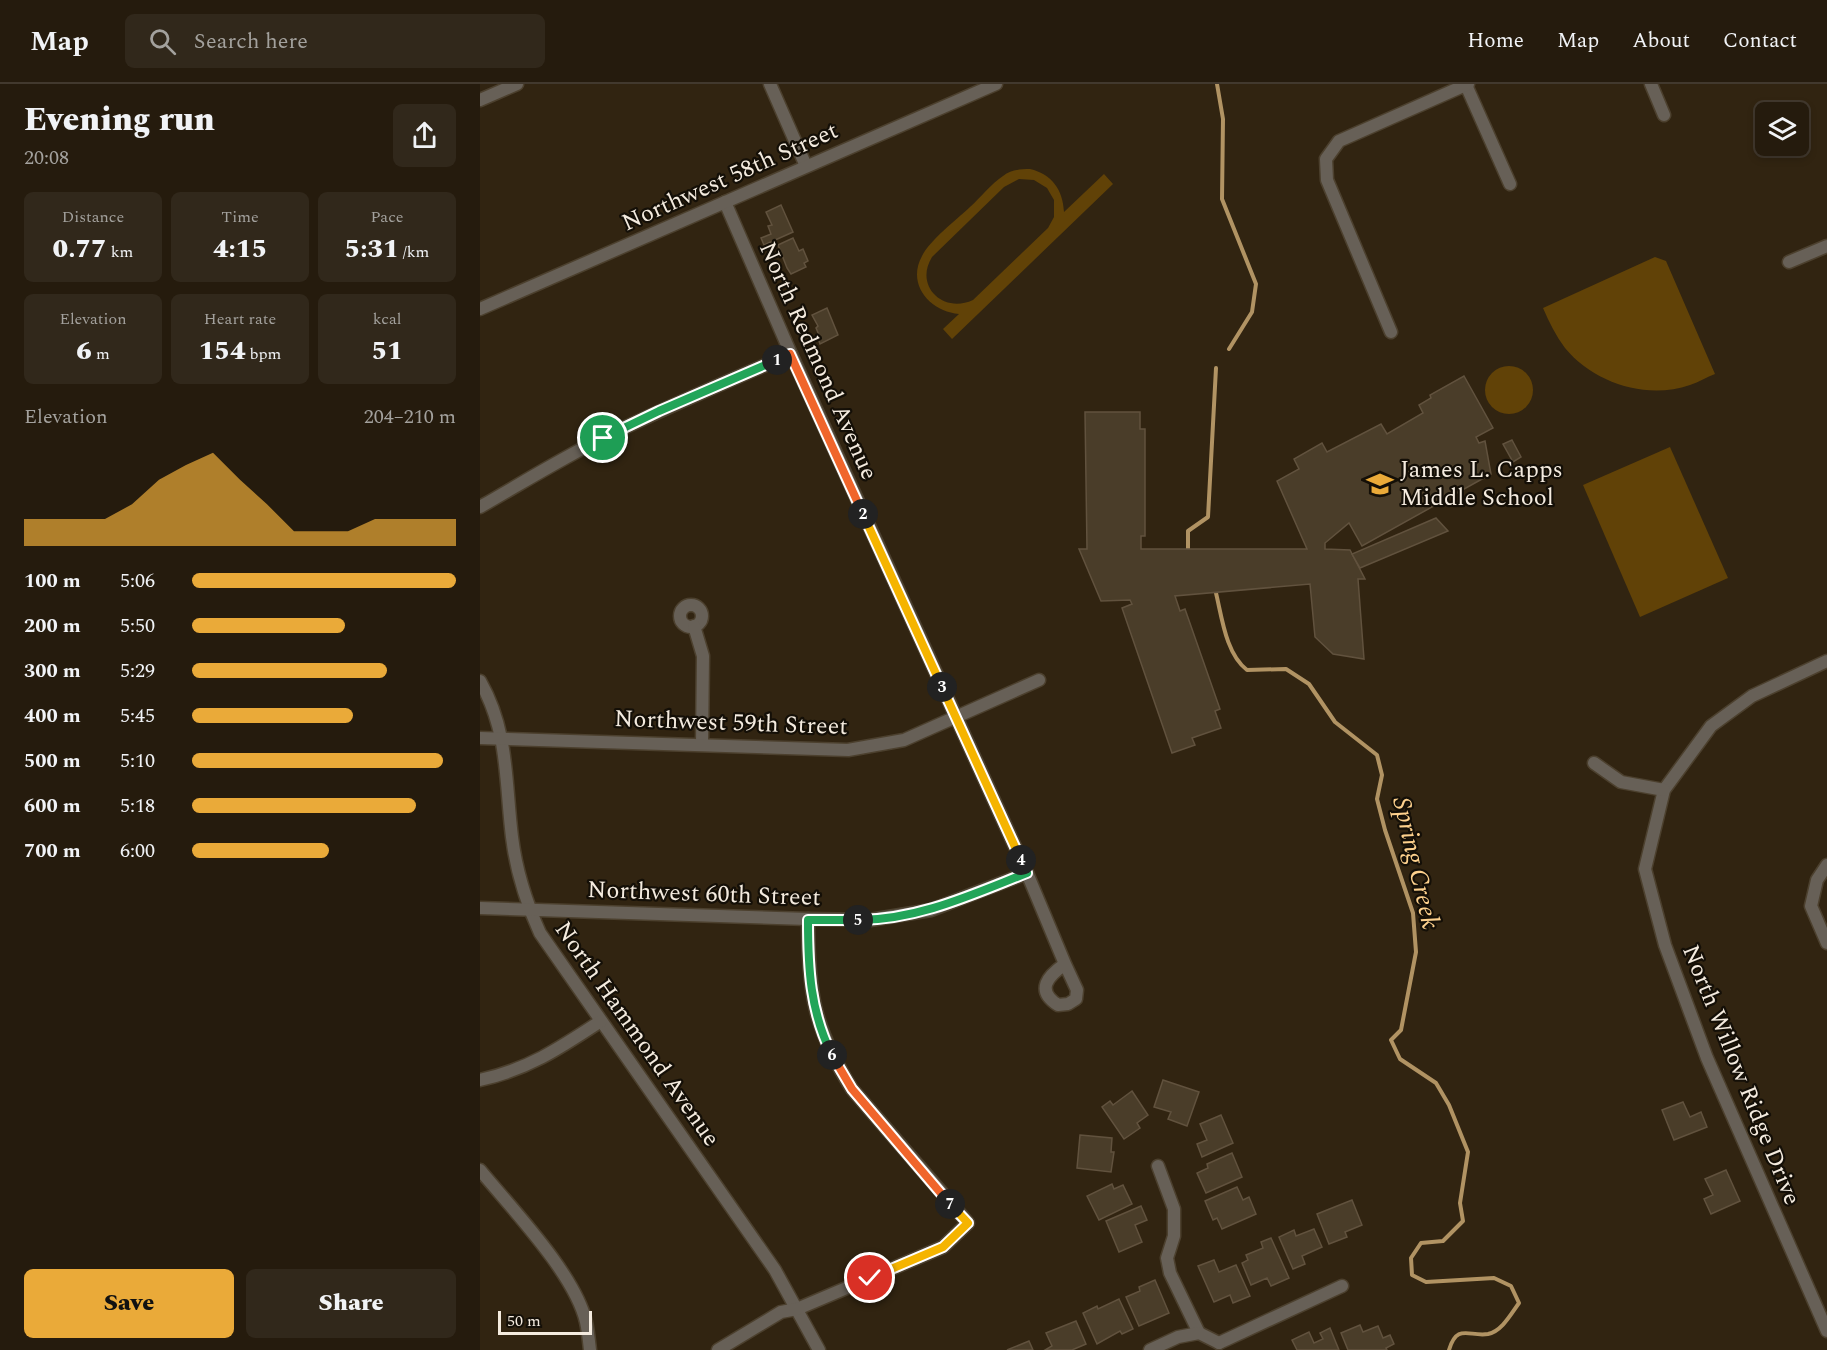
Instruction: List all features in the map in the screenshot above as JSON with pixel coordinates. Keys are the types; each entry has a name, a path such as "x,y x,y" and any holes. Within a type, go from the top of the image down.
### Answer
{"street":[{"path":"480,100 517,84"},
{"path":"770,84 806,166"},
{"name":"Northwest 58th Street","path":"480,309 996,84"},
{"path":"1391,332 1327,180 1326,159 1339,141 1467,84 1510,184"},
{"path":"1651,84 1664,115"},
{"name":"North Redmond Avenue","path":"725,202 790,354 1027,873 1065,963"},
{"path":"1790,262 1827,246"},
{"path":"480,507 603,438 790,354"},
{"path":"694,626 703,657 702,744"},
{"name":"North Willow Ridge Drive","path":"1827,662 1752,696 1711,726 1664,790 1645,869 1665,945 1707,1058 1827,1331"},
{"name":"Northwest 59th Street","path":"480,738 848,750 904,740 1039,680"},
{"name":"North Hammond Avenue","path":"480,681 495,712 502,738 512,839 519,876 529,909 540,933 751,1234 775,1270 819,1350"},
{"path":"1594,763 1621,782 1664,790"},
{"path":"1827,865 1817,880 1811,906 1827,943"},
{"name":"Northwest 60th Street","path":"480,908 808,920 870,920 931,910 1027,873"},
{"path":"718,1350 781,1312 797,1309 943,1247 968,1223 852,1089 838,1067 817,1020 811,993 808,964 808,920"},
{"path":"480,1080 508,1073 538,1061 601,1021"},
{"path":"1158,1166 1174,1209 1174,1236 1167,1258 1170,1273 1199,1333 1221,1347 1342,1286"},
{"path":"480,1170 564,1275 578,1299 586,1322 590,1350"},
{"path":"1150,1350 1178,1338 1199,1333"}],"shaded area":[{"path":"1030,169 1038,171 1055,184 1059,190 1064,212 1104,174 1113,184 952,339 943,329 959,314 939,308 924,295 917,277 922,256 937,237 999,179 1012,171","holes":["1019,179 1034,180 1047,188 1054,200 1054,217 1048,228 973,300 951,303 935,295 929,287 927,278 927,268 932,257 1004,187"]},
{"path":"1655,257 1666,261 1715,374 1690,385 1673,389 1639,389 1606,379 1591,371 1565,348 1543,308"},
{"path":"1504,366 1514,366 1526,373 1533,385 1533,395 1526,407 1514,414 1504,414 1489,403 1485,395 1485,385 1496,370"},
{"path":"1670,447 1728,578 1640,617 1583,485"}],"building":[{"path":"781,205 793,232 764,245 761,238 771,234 768,226 772,225 766,212"},
{"path":"793,238 799,251 803,249 808,261 804,263 806,267 791,274 778,245"},
{"path":"827,308 838,335 820,344 816,328 818,326 812,315"},
{"path":"1464,376 1493,428 1476,437 1479,443 1485,441 1491,474 1362,546 1349,523 1325,543 1325,549 1350,550 1365,579 1358,579 1364,659 1333,654 1315,637 1310,584 1175,596 1180,611 1185,609 1220,709 1215,711 1221,728 1192,738 1195,745 1172,753 1122,608 1132,604 1130,600 1101,601 1079,549 1087,549 1085,412 1140,412 1140,429 1145,429 1145,536 1141,536 1141,549 1307,549 1277,481 1299,469 1294,459 1322,443 1327,452 1381,424 1387,434 1423,413 1419,405 1431,398 1430,395"},
{"path":"1512,440 1521,457 1513,462 1503,444"},
{"path":"1436,518 1448,531 1360,568 1352,554"},
{"path":"1163,1080 1199,1092 1187,1126 1168,1119 1171,1112 1154,1107"},
{"path":"1132,1091 1148,1115 1137,1123 1140,1128 1124,1139 1102,1107 1110,1101 1113,1105"},
{"path":"1683,1102 1690,1117 1701,1112 1707,1127 1674,1140 1662,1110"},
{"path":"1221,1115 1233,1143 1202,1157 1197,1144 1207,1140 1200,1124"},
{"path":"1080,1135 1112,1138 1111,1152 1114,1152 1111,1172 1077,1168"},
{"path":"1232,1153 1242,1177 1206,1193 1197,1173 1208,1168 1207,1164"},
{"path":"1726,1170 1740,1201 1711,1214 1704,1199 1713,1195 1705,1179"},
{"path":"1112,1184 1114,1189 1123,1185 1132,1204 1099,1220 1087,1196"},
{"path":"1237,1187 1243,1200 1249,1197 1256,1214 1222,1229 1217,1218 1213,1220 1205,1201"},
{"path":"1352,1200 1362,1225 1345,1232 1347,1237 1329,1244 1317,1214"},
{"path":"1141,1206 1147,1220 1135,1225 1142,1242 1119,1252 1106,1221"},
{"path":"1314,1229 1322,1247 1302,1256 1305,1264 1293,1269 1279,1237 1294,1230 1296,1236"},
{"path":"1271,1238 1289,1278 1271,1286 1267,1278 1251,1285 1242,1263 1248,1260 1246,1255 1263,1248 1261,1242"},
{"path":"1214,1260 1219,1272 1236,1265 1250,1296 1233,1303 1230,1295 1214,1302 1198,1266"},
{"path":"1155,1280 1169,1313 1139,1326 1126,1297 1140,1291 1139,1287"},
{"path":"1119,1299 1133,1329 1122,1334 1120,1331 1097,1344 1083,1313"},
{"path":"1076,1321 1086,1344 1072,1350 1045,1350 1052,1346 1046,1333"},
{"path":"1360,1325 1363,1332 1378,1326 1383,1338 1390,1335 1394,1344 1386,1348 1387,1350 1348,1350 1341,1333"},
{"path":"1330,1328 1339,1350 1297,1350 1292,1340 1309,1332 1314,1343 1323,1339 1320,1333"},
{"path":"1029,1341 1033,1350 1007,1350"}],"waterway":[{"name":"Spring Creek","path":"1217,84 1223,119 1222,199 1256,284 1252,312 1229,349"},
{"name":"Spring Creek","path":"1188,549 1188,531 1208,517 1216,368"},
{"name":"Spring Creek","path":"1216,593 1226,635 1240,663 1247,670 1286,669 1309,684 1335,722 1377,755 1382,775 1377,799 1413,913 1416,952 1401,1030 1391,1040 1400,1059 1436,1083 1449,1105 1468,1152 1460,1203 1463,1221 1443,1241 1421,1243 1411,1258 1412,1275 1426,1282 1494,1278 1511,1286 1519,1303 1498,1329 1488,1334 1460,1334 1452,1342 1449,1350"}],"place":[{"name":"James L. Capps Middle School","path":"1380,484"}],"route":[{"path":"603,438 790,354 1027,873 931,910 870,920 808,920 808,964 811,993 817,1020 838,1067 852,1089 968,1223 943,1247 870,1278"}]}
